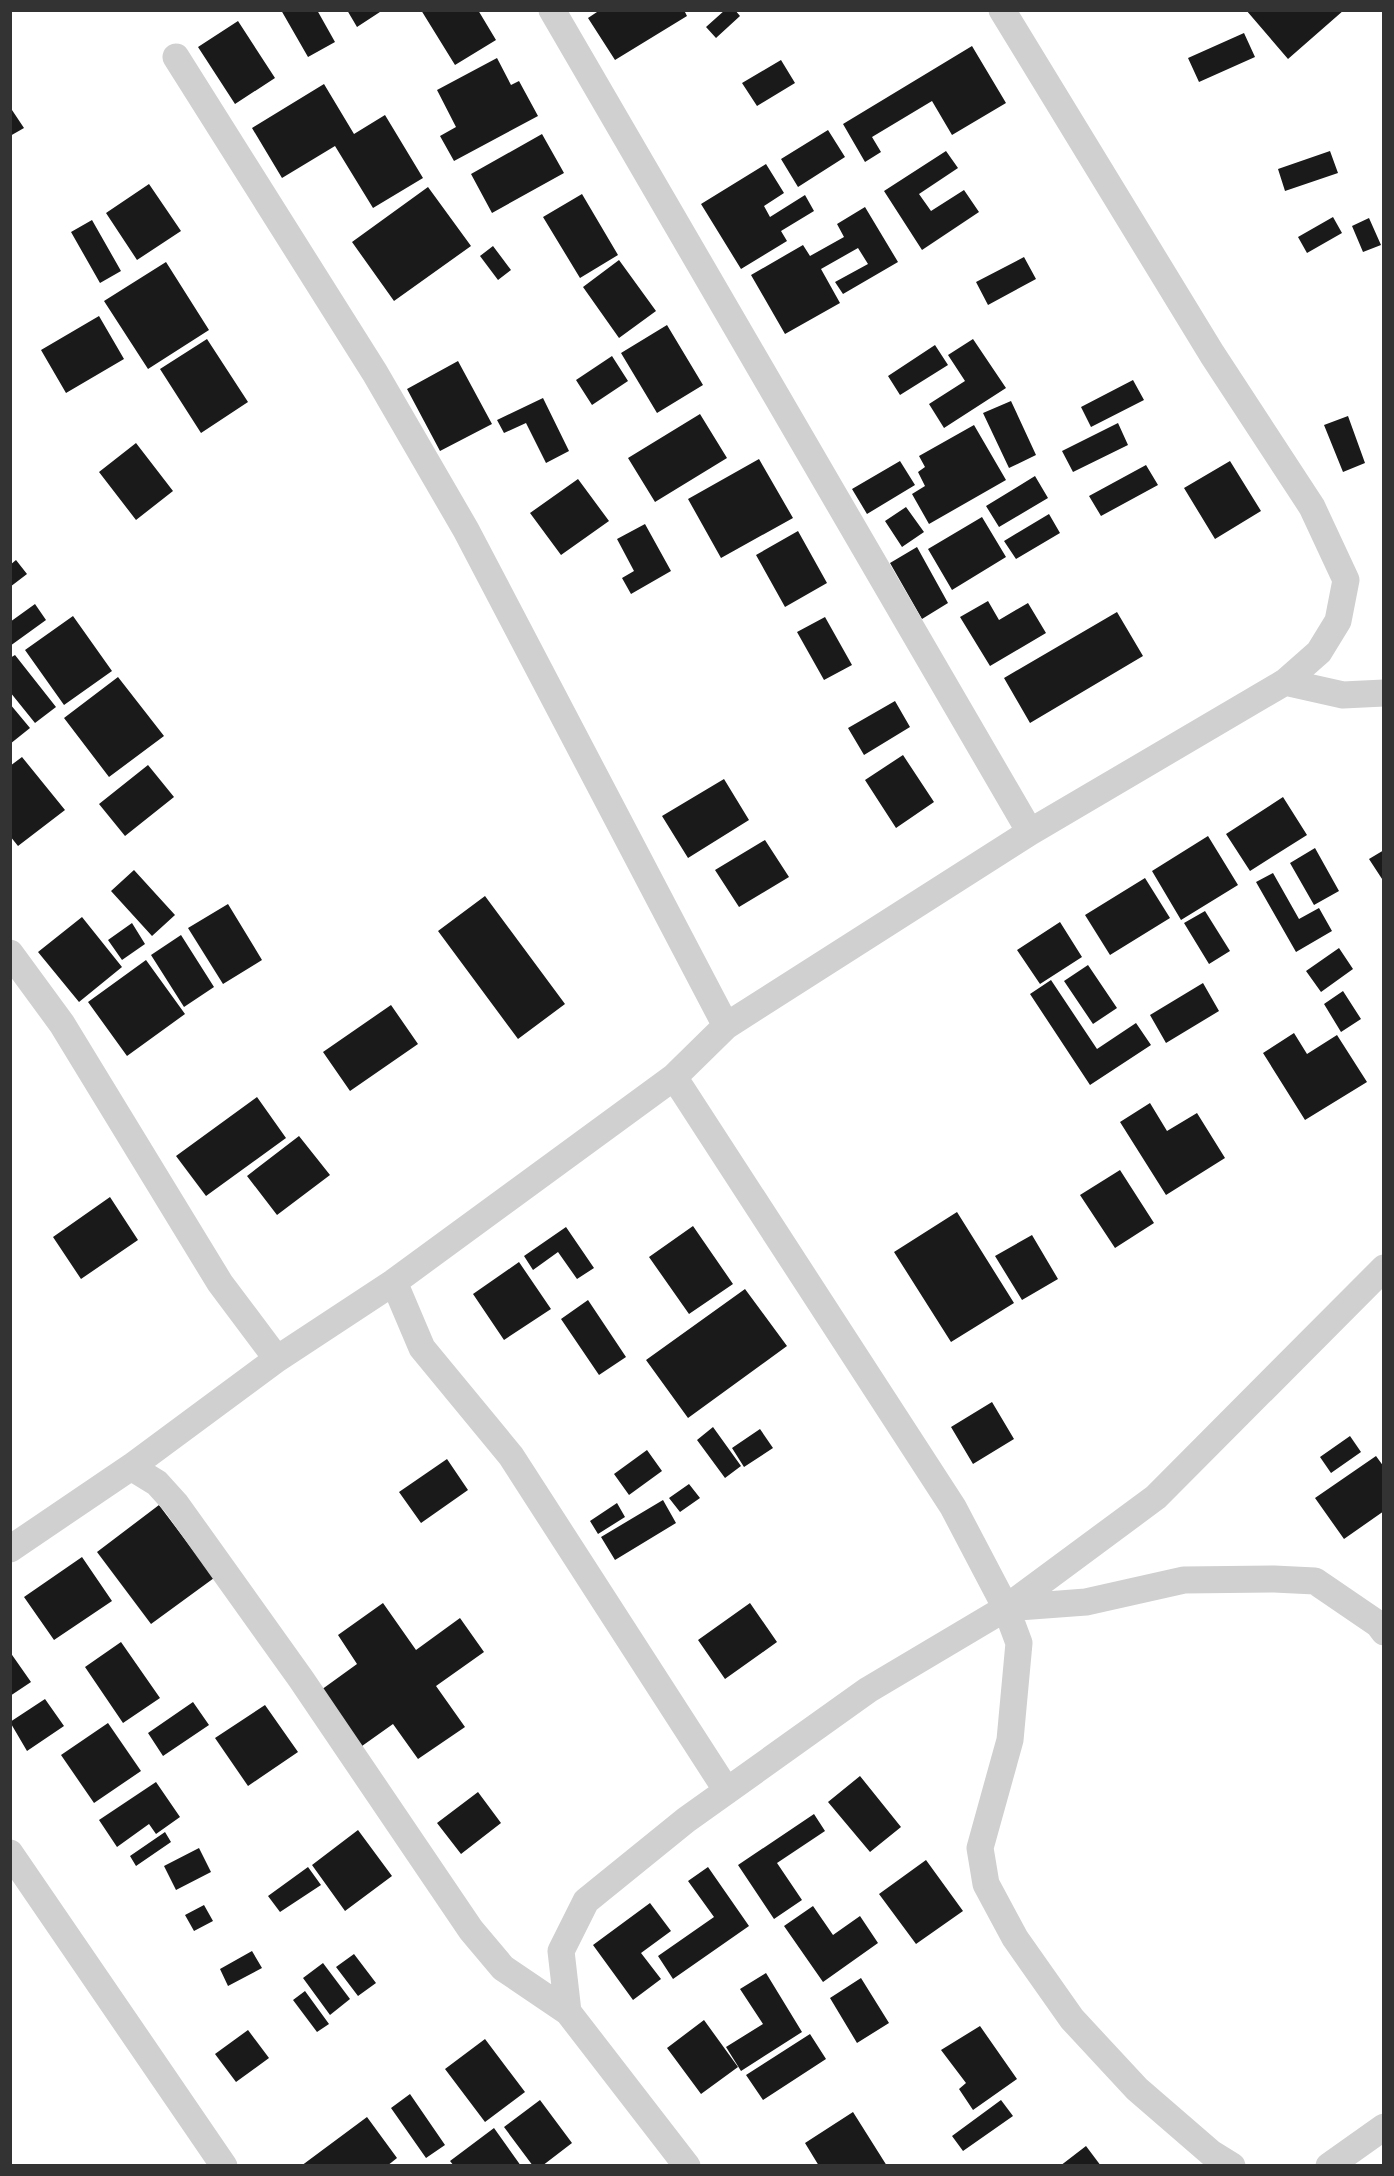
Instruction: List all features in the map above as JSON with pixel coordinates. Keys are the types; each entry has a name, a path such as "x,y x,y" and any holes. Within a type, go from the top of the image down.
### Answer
{"street":[{"path":"552,10 1029,832"},
{"path":"10,1549 131,1467 277,1359 394,1282 674,1077 726,1026 1029,832 1285,682 1319,651 1338,621 1346,580 1312,507 1206,344 1002,10"},
{"path":"176,57 375,373 466,530 726,1026"},
{"path":"1285,682 1343,695 1383,693"},
{"path":"10,953 63,1024 220,1283 277,1359"},
{"path":"674,1077 953,1507 1006,1608 1019,1643 1010,1740 980,1848 986,1884 1015,1938 1072,2019 1137,2089 1210,2153 1232,2166"},
{"path":"568,2012 561,1952 586,1901 686,1820 868,1690 1006,1608 1156,1497 1383,1268"},
{"path":"394,1282 422,1348 511,1456 727,1791"},
{"path":"131,1467 157,1483 176,1504 301,1679 471,1930 503,1968 568,2012 687,2166"},
{"path":"1006,1608 1086,1602 1184,1580 1316,1581 1378,1624 1383,1632"},
{"path":"10,1853 224,2166"},
{"path":"1329,2166 1383,2127"}],"building":[{"path":"281,10 317,10 335,42 308,57"},
{"path":"347,10 383,10 357,27"},
{"path":"421,10 478,10 496,40 455,65"},
{"path":"600,10 684,10 687,16 615,60 588,18"},
{"path":"725,10 735,10 740,16 716,38 706,27"},
{"path":"1246,10 1344,10 1288,59"},
{"path":"238,21 275,78 235,104 198,47"},
{"path":"1244,33 1255,57 1199,82 1188,58"},
{"path":"972,46 1006,103 952,135 932,101 872,137 881,152 865,162 843,124"},
{"path":"497,58 511,85 519,81 538,116 454,161 440,136 456,127 437,90"},
{"path":"781,60 795,83 757,106 742,83"},
{"path":"324,84 354,134 385,115 423,178 373,208 335,146 282,178 252,128"},
{"path":"10,107 24,128 10,136"},
{"path":"828,130 845,157 798,187 781,159"},
{"path":"542,134 564,173 492,213 471,174"},
{"path":"946,151 958,168 919,194 931,211 964,190 979,212 922,250 884,191"},
{"path":"1330,151 1338,173 1285,191 1278,169"},
{"path":"766,164 784,193 764,206 770,217 805,195 814,211 781,231 787,241 741,269 701,204"},
{"path":"149,184 181,231 137,260 106,213"},
{"path":"428,187 471,246 394,301 352,242"},
{"path":"582,194 618,255 580,278 543,217"},
{"path":"865,207 898,262 843,294 835,282 868,264 858,248 821,269 840,303 785,334 751,275 803,245 810,256 844,237 837,224"},
{"path":"1333,217 1342,233 1307,253 1298,237"},
{"path":"1369,218 1381,245 1363,252 1352,226"},
{"path":"92,220 121,271 100,283 71,232"},
{"path":"493,246 511,270 498,280 480,256"},
{"path":"1024,257 1036,279 988,305 976,282"},
{"path":"619,260 656,311 619,338 583,287"},
{"path":"166,262 209,330 148,369 104,301"},
{"path":"99,316 124,359 66,393 41,350"},
{"path":"667,325 703,385 657,413 621,353"},
{"path":"207,339 248,402 201,433 160,369"},
{"path":"973,339 1006,388 944,428 929,404 965,381 948,355"},
{"path":"935,345 948,365 900,395 888,376"},
{"path":"612,356 628,381 592,405 576,380"},
{"path":"458,361 492,424 440,451 407,389"},
{"path":"1133,380 1144,400 1091,427 1081,407"},
{"path":"543,398 569,451 546,463 526,423 504,433 497,420"},
{"path":"1011,401 1036,455 1009,468 983,413"},
{"path":"700,414 727,458 655,502 628,458"},
{"path":"1348,416 1365,463 1343,472 1324,425"},
{"path":"1118,423 1128,445 1073,472 1062,451"},
{"path":"974,425 1006,480 929,524 912,494 925,486 918,472 925,467 919,456"},
{"path":"136,443 173,491 136,520 99,472"},
{"path":"759,459 793,518 721,558 688,499"},
{"path":"900,461 915,485 867,514 852,489"},
{"path":"1230,461 1261,511 1215,539 1184,488"},
{"path":"1146,465 1158,485 1101,516 1089,496"},
{"path":"1035,476 1048,498 999,527 986,506"},
{"path":"578,479 609,521 561,555 530,513"},
{"path":"906,507 924,532 902,547 885,521"},
{"path":"1049,514 1060,533 1016,559 1004,541"},
{"path":"982,517 1006,557 952,590 928,549"},
{"path":"645,524 671,571 631,594 622,578 634,571 617,539"},
{"path":"798,531 827,583 785,607 756,555"},
{"path":"917,547 948,603 922,619 890,563"},
{"path":"16,560 27,574 10,587 10,565"},
{"path":"988,601 999,620 1028,603 1046,633 990,666 960,617"},
{"path":"35,604 46,620 10,646 10,622"},
{"path":"1117,612 1143,656 1030,723 1004,678"},
{"path":"73,616 112,671 64,705 25,650"},
{"path":"825,617 852,665 824,680 797,632"},
{"path":"15,655 56,707 35,723 10,692 10,658"},
{"path":"118,677 164,736 109,777 64,718"},
{"path":"895,701 910,727 864,755 848,728"},
{"path":"10,704 30,728 10,744"},
{"path":"903,755 934,802 896,828 865,780"},
{"path":"22,757 65,810 18,846 10,836 10,766"},
{"path":"148,765 174,797 125,836 99,804"},
{"path":"724,779 749,820 688,858 662,816"},
{"path":"1283,797 1307,835 1250,871 1226,834"},
{"path":"1208,836 1238,885 1181,920 1152,871"},
{"path":"765,840 789,877 739,907 715,870"},
{"path":"1315,848 1339,891 1314,905 1290,863"},
{"path":"1384,850 1384,882 1369,859"},
{"path":"134,870 175,915 152,936 111,891"},
{"path":"1273,873 1299,919 1319,908 1332,931 1296,952 1256,882"},
{"path":"1145,878 1170,918 1110,955 1085,915"},
{"path":"485,896 565,1004 518,1039 438,931"},
{"path":"228,904 262,960 223,984 188,928"},
{"path":"1205,911 1230,951 1209,964 1184,923"},
{"path":"82,917 122,967 79,1002 38,952"},
{"path":"1060,922 1082,957 1040,984 1017,950"},
{"path":"132,923 145,944 122,960 108,940"},
{"path":"181,935 214,987 184,1007 151,955"},
{"path":"1339,948 1353,969 1321,992 1306,971"},
{"path":"146,960 185,1014 127,1056 88,1002"},
{"path":"1088,965 1117,1008 1093,1024 1064,981"},
{"path":"1051,980 1097,1049 1136,1023 1151,1045 1090,1085 1030,994"},
{"path":"1203,983 1219,1011 1166,1043 1150,1015"},
{"path":"1343,991 1361,1019 1341,1032 1324,1004"},
{"path":"391,1005 418,1044 350,1091 323,1052"},
{"path":"1294,1033 1307,1054 1337,1035 1367,1082 1305,1120 1263,1053"},
{"path":"257,1097 286,1138 206,1196 176,1156"},
{"path":"1150,1103 1167,1131 1197,1113 1225,1158 1166,1195 1120,1122"},
{"path":"299,1136 330,1175 277,1215 247,1176"},
{"path":"1120,1170 1154,1223 1115,1248 1080,1195"},
{"path":"110,1197 138,1240 81,1279 53,1237"},
{"path":"957,1212 1014,1303 951,1342 894,1252"},
{"path":"693,1226 733,1284 689,1314 649,1257"},
{"path":"566,1227 594,1268 577,1279 558,1252 533,1270 524,1256"},
{"path":"1032,1235 1058,1279 1022,1300 995,1256"},
{"path":"519,1262 551,1309 504,1340 473,1294"},
{"path":"745,1289 787,1346 688,1418 646,1360"},
{"path":"588,1300 626,1357 599,1375 561,1319"},
{"path":"992,1402 1014,1439 973,1464 951,1427"},
{"path":"713,1427 741,1466 725,1478 697,1440"},
{"path":"760,1429 773,1448 744,1467 732,1448"},
{"path":"1350,1436 1361,1452 1331,1473 1320,1457"},
{"path":"647,1450 662,1471 629,1495 614,1474"},
{"path":"1376,1456 1384,1467 1384,1511 1344,1539 1315,1498"},
{"path":"447,1459 468,1490 421,1523 399,1492"},
{"path":"689,1484 700,1498 680,1512 669,1498"},
{"path":"663,1500 676,1523 615,1560 601,1537"},
{"path":"617,1503 625,1517 598,1534 590,1521"},
{"path":"159,1505 214,1578 151,1624 97,1552"},
{"path":"82,1557 112,1601 54,1640 24,1597"},
{"path":"383,1603 416,1650 460,1618 484,1652 436,1686 465,1727 418,1759 393,1724 362,1746 321,1690 357,1664 338,1635"},
{"path":"750,1603 777,1642 725,1679 698,1640"},
{"path":"121,1642 160,1698 123,1723 85,1667"},
{"path":"10,1652 31,1682 10,1696"},
{"path":"45,1699 64,1726 27,1751 10,1722"},
{"path":"193,1702 209,1725 163,1756 148,1733"},
{"path":"265,1705 298,1752 248,1786 215,1738"},
{"path":"108,1723 141,1771 94,1803 61,1755"},
{"path":"860,1776 901,1827 870,1852 828,1802"},
{"path":"156,1782 180,1817 156,1834 149,1824 117,1847 99,1820"},
{"path":"478,1792 501,1823 461,1854 437,1823"},
{"path":"814,1814 825,1831 777,1863 802,1900 774,1919 738,1865"},
{"path":"358,1830 392,1876 345,1911 312,1865"},
{"path":"165,1832 171,1842 136,1866 130,1856"},
{"path":"199,1848 211,1872 176,1890 164,1866"},
{"path":"926,1860 963,1911 916,1944 879,1894"},
{"path":"308,1867 321,1885 280,1912 268,1896"},
{"path":"708,1867 749,1926 673,1979 658,1956 714,1917 688,1881"},
{"path":"650,1903 671,1931 641,1953 661,1979 633,2000 593,1945"},
{"path":"204,1905 213,1921 194,1931 185,1915"},
{"path":"813,1906 833,1935 860,1916 878,1943 823,1982 784,1926"},
{"path":"252,1951 262,1968 228,1986 220,1969"},
{"path":"354,1954 376,1983 358,1996 336,1967"},
{"path":"323,1963 350,1999 330,2015 303,1978"},
{"path":"766,1973 802,2032 741,2071 726,2047 763,2024 740,1989"},
{"path":"861,1978 889,2023 857,2043 830,1998"},
{"path":"305,1991 329,2024 317,2032 293,2000"},
{"path":"704,2020 738,2067 701,2094 667,2048"},
{"path":"980,2026 1017,2079 973,2110 959,2089 966,2083 941,2050"},
{"path":"248,2030 269,2058 236,2082 215,2054"},
{"path":"810,2034 826,2059 763,2100 746,2075"},
{"path":"485,2039 525,2092 485,2122 445,2069"},
{"path":"410,2094 445,2145 426,2158 391,2108"},
{"path":"540,2100 572,2143 542,2166 533,2166 504,2127"},
{"path":"1001,2100 1013,2116 963,2151 952,2136"},
{"path":"853,2112 887,2166 819,2166 805,2143"},
{"path":"367,2117 397,2158 387,2166 301,2166"},
{"path":"494,2128 521,2166 454,2166 450,2161"},
{"path":"1086,2146 1101,2166 1060,2166"}]}
